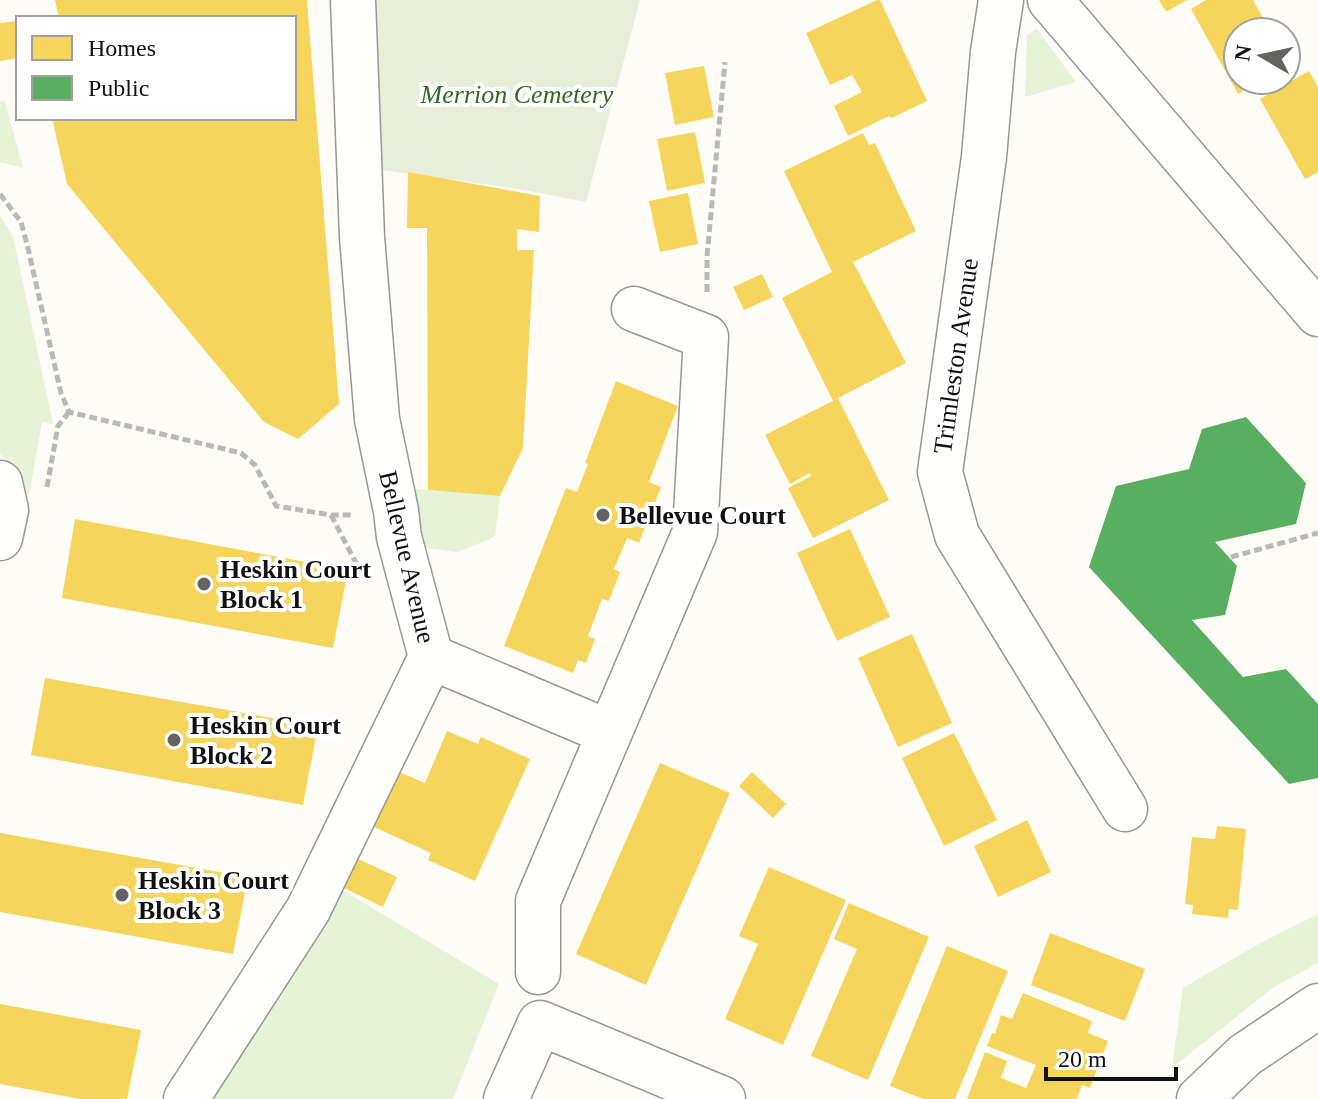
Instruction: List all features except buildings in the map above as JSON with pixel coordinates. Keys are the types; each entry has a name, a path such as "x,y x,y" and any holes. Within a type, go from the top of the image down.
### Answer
{"street":[{"name":"Bellevue Avenue","path":"186,1099 308,910 431,657 399,537 377,419 362,237 353,0"},
{"name":"Trimleston Avenue","path":"1001,0 984,157 940,472 957,535 1125,809"},
{"path":"1050,0 1318,314"},
{"path":"538,972 538,901 695,532 706,337 634,309"},
{"path":"0,483 6,510 0,538"},
{"path":"431,657 608,732"},
{"path":"1199,1099 1245,1055 1318,1006"},
{"path":"506,1099 540,1023 723,1099"}],"path":[{"path":"706,337 707,256 725,62"},
{"path":"0,194 21,222 61,393 69,412"},
{"path":"69,412 241,453 255,465 276,506 339,516 396,511"},
{"path":"46,495 58,426 69,412"},
{"path":"331,515 360,571"},
{"path":"1231,557 1318,533"}],"green space":[{"name":"Merrion Cemetery","path":"375,0 640,0 586,202 514,188 382,170"},
{"path":"1037,29 1076,82 1025,97 1027,35"},
{"path":"5,101 23,168 0,162 0,102"},
{"path":"0,216 13,236 53,424 42,422 29,495 21,494 12,466 0,454"},
{"path":"414,489 500,496 495,536 457,552 425,548"},
{"path":"341,889 499,984 453,1099 203,1099"},
{"path":"1318,914 1318,963 1274,987 1172,1068 1183,988"}],"place":[{"name":"Bellevue Court","path":"603,515"},
{"name":"Heskin Court Block 1","path":"204,584"},
{"name":"Heskin Court Block 2","path":"174,740"},
{"name":"Heskin Court Block 3","path":"122,895"}]}
